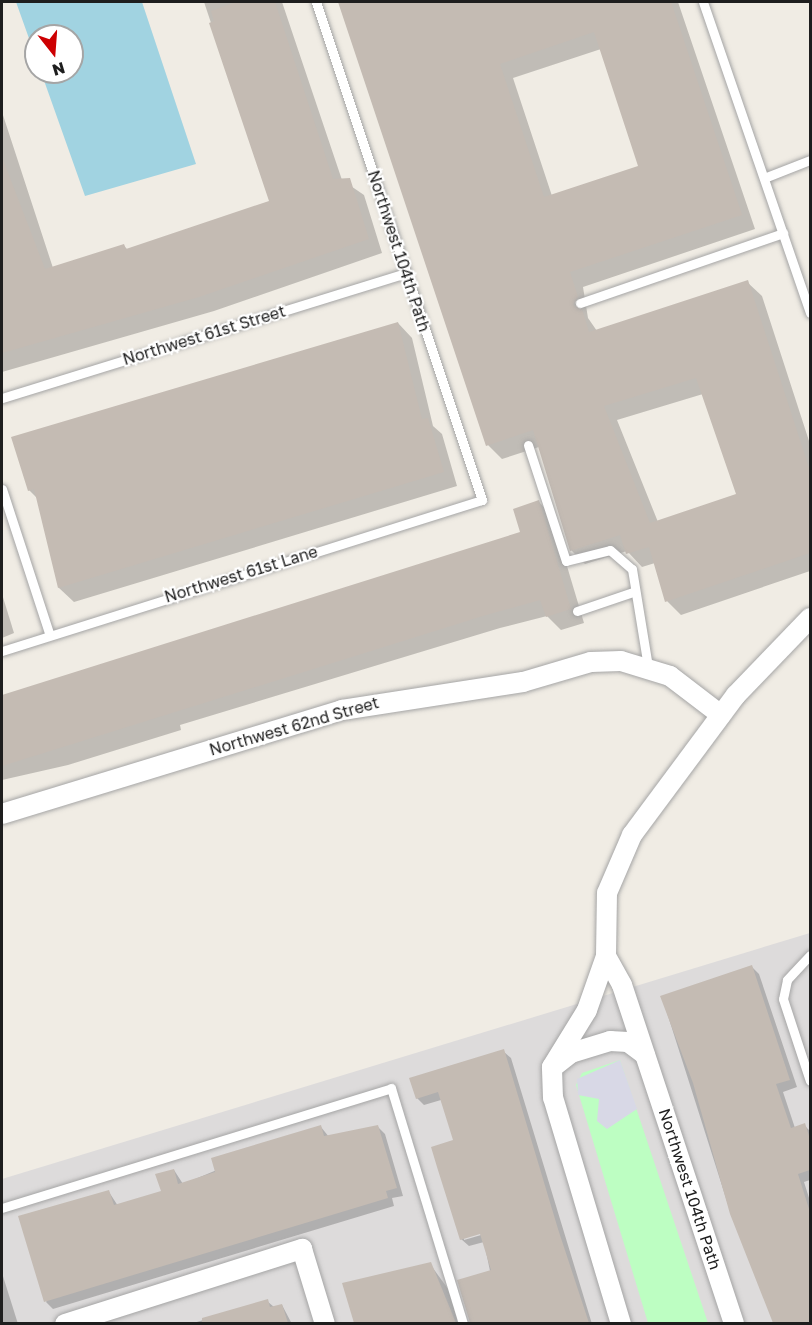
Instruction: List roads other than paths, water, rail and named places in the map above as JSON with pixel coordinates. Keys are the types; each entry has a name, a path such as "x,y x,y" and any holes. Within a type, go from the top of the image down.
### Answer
{"street":[{"path":"621,1323 553,1098 552,1067 586,1010 606,956 607,893 632,835 721,715 810,618"},
{"name":"Northwest 62nd Street","path":"2,814 342,710 522,682 591,662 648,667 670,676 721,715"},
{"name":"Northwest 104th Path","path":"606,956 622,985 734,1323"},
{"path":"552,1067 571,1053 610,1041 628,1042 645,1055"},
{"path":"65,1323 302,1249 325,1323"}],"lane":[{"name":"Northwest 104th Path","path":"316,2 482,500"},
{"path":"703,2 783,233 808,297 810,313"},
{"path":"764,178 810,160"},
{"path":"580,303 783,233"},
{"name":"Northwest 61st Street","path":"2,398 406,273"},
{"path":"528,445 566,561 610,550 632,569 633,592 647,639 648,667"},
{"path":"2,489 49,633"},
{"name":"Northwest 61st Lane","path":"2,651 49,633 482,500"},
{"path":"577,611 633,592"},
{"path":"810,955 787,980 783,999 810,1081"},
{"path":"2,1208 391,1088 463,1323"}],"water":[{"path":"16,2 142,2 196,164 85,196 45,84 84,84 84,24 24,24"}]}
